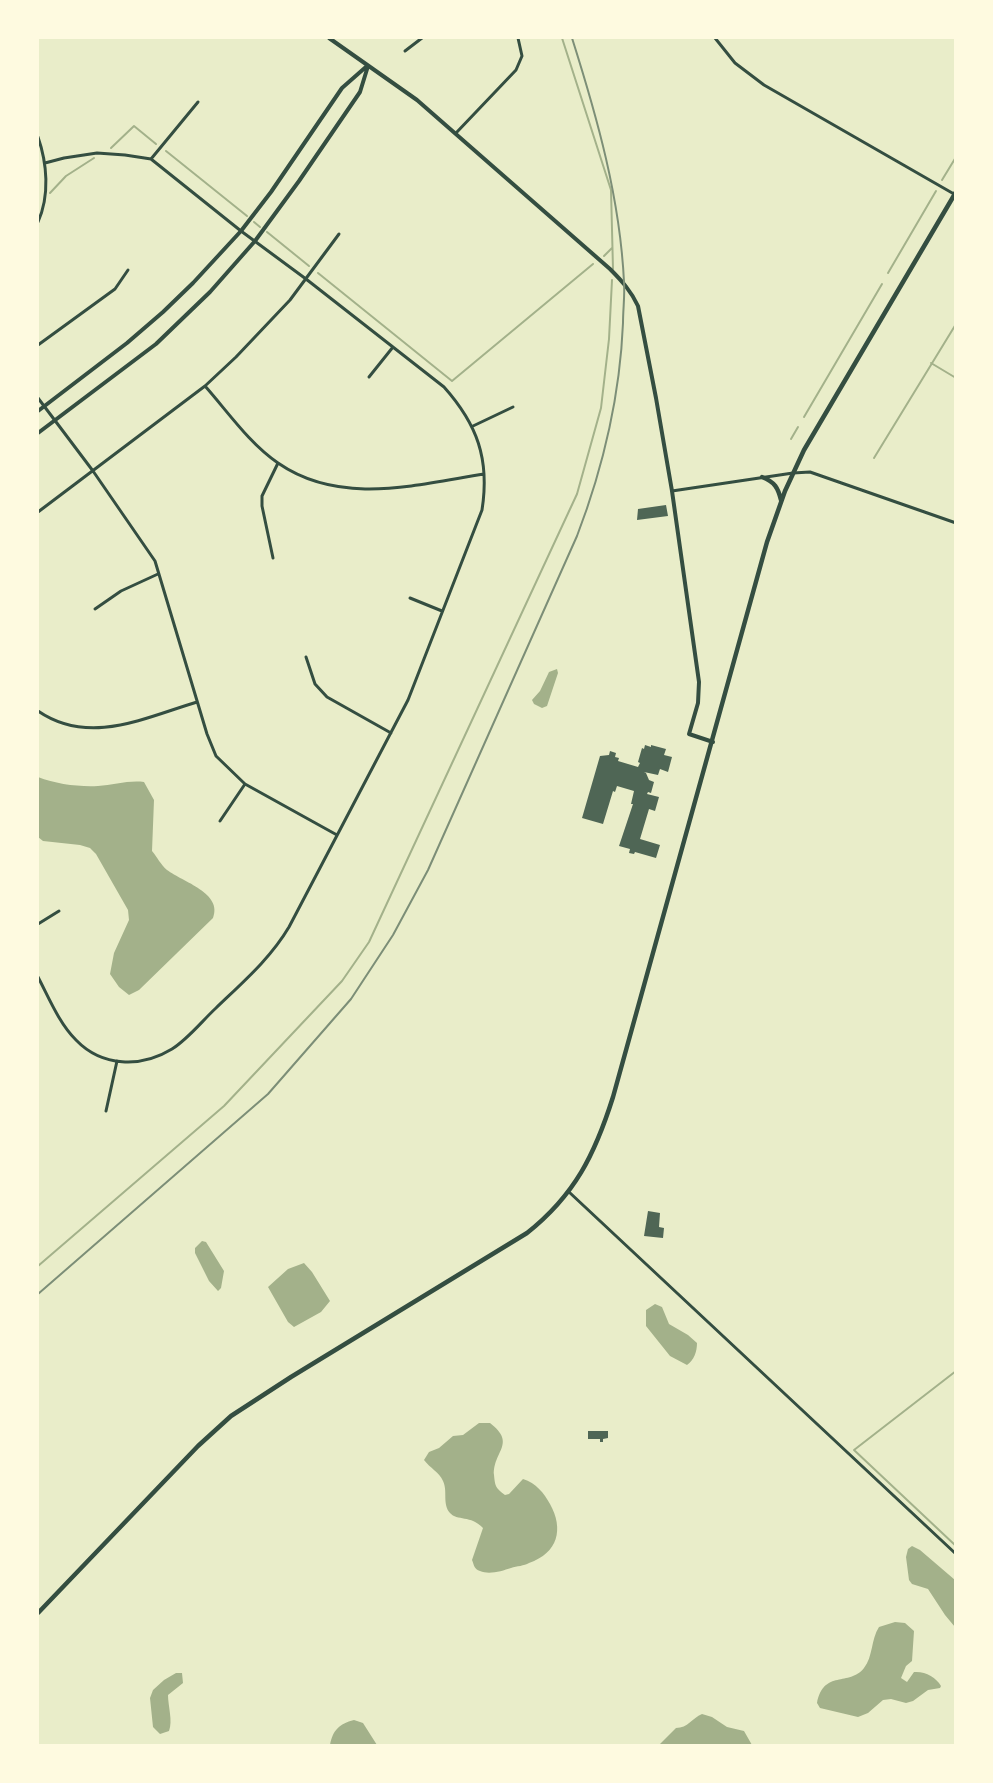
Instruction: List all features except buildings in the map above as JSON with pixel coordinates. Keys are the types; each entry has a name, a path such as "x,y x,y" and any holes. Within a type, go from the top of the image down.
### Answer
{"main road":[{"path":"38,1613 198,1446 231,1416 504,1248 539,1223 569,1192 594,1150 613,1097 767,542 781,500 816,428 955,193"},
{"path":"762,477 776,486 781,500"}],"street":[{"path":"329,38 417,100 610,269 625,283 633,295 638,306 644,335 672,491 699,689 698,703 689,734 713,742"},
{"path":"405,51 422,38"},
{"path":"456,133 516,70 522,56 518,38"},
{"path":"715,38 735,63 764,85 955,193"},
{"path":"38,411 127,343 193,283 241,231 271,192 342,88 368,66"},
{"path":"38,433 156,344 210,292 255,241 299,182 360,92 368,66"},
{"path":"151,159 198,102"},
{"path":"38,137 45,163 45,193 38,222"},
{"path":"38,977 66,1028 76,1040 100,1057 130,1063 146,1061 174,1048 272,954 285,934 408,700 482,510 485,492 482,454 473,426 444,387 151,159 126,154 97,153 45,163"},
{"path":"38,512 205,386 264,329 306,279 339,234"},
{"path":"38,345 115,289 128,270"},
{"path":"369,377 393,347"},
{"path":"205,386 259,447 278,463 317,482 369,490 391,489 484,474"},
{"path":"38,398 93,471 155,561 197,702 216,756 245,784 338,835"},
{"path":"473,426 513,407"},
{"path":"273,558 261,506 262,496 278,463"},
{"path":"672,491 793,473 814,473 956,523"},
{"path":"95,609 121,591 159,574"},
{"path":"410,598 442,611"},
{"path":"306,657 315,684 327,697 391,733"},
{"path":"38,711 60,723 90,729 120,724 197,702"},
{"path":"220,821 245,784"},
{"path":"38,924 59,912"},
{"path":"106,1111 117,1061"},
{"path":"569,1192 956,1554"}],"shaded area":[{"path":"557,669 558,673 547,706 542,708 534,704 532,700 540,691 549,672"},
{"path":"38,777 83,786 144,782 154,800 152,851 167,870 207,895 215,909 213,918 139,990 129,995 119,987 110,974 114,953 129,920 128,910 96,854 90,848 43,841 38,837"},
{"path":"202,1241 206,1242 224,1271 221,1288 218,1291 209,1281 195,1253 195,1248"},
{"path":"304,1263 330,1301 321,1312 294,1327 288,1322 268,1287 288,1269"},
{"path":"655,1304 662,1307 669,1324 697,1343 695,1356 687,1365 670,1356 646,1326 646,1310"},
{"path":"479,1423 490,1423 502,1437 502,1448 495,1467 494,1478 497,1488 505,1495 509,1494 523,1479 532,1483 548,1500 557,1522 556,1539 552,1547 539,1559 525,1565 491,1573 478,1570 474,1567 472,1560 483,1528 474,1521 456,1517 450,1513 446,1506 443,1481 424,1460 429,1452 439,1448 453,1436 463,1435"},
{"path":"912,1546 920,1550 955,1580 955,1627 928,1589 912,1584 909,1580 906,1557 908,1549"},
{"path":"895,1622 905,1623 914,1631 912,1661 906,1666 901,1678 907,1682 914,1672 922,1672 936,1680 940,1688 928,1690 913,1701 906,1703 891,1699 883,1700 868,1713 858,1717 820,1708 817,1703 825,1686 858,1674 867,1664 879,1627"},
{"path":"176,1673 182,1673 183,1683 168,1695 170,1727 169,1731 160,1734 153,1727 150,1698 153,1690"},
{"path":"702,1714 712,1717 727,1727 744,1731 752,1745 659,1745 676,1728 684,1726"},
{"path":"354,1720 363,1723 377,1745 330,1745 338,1728"}],"waterway":[{"path":"562,38 611,190 613,269"},
{"path":"111,148 134,126 156,144"},
{"path":"166,151 247,216"},
{"path":"942,180 956,157"},
{"path":"50,193 66,176 94,158"},
{"path":"888,273 936,191"},
{"path":"254,222 260,227"},
{"path":"267,232 309,266"},
{"path":"604,256 612,248"},
{"path":"318,273 452,381 593,264"},
{"path":"38,1266 224,1106 342,981 369,942 577,494 601,408 609,339 612,280"},
{"path":"804,417 882,284"},
{"path":"874,458 956,324"},
{"path":"931,363 956,378"},
{"path":"791,439 798,427"},
{"path":"956,1371 854,1450 956,1546"}],"railway":[{"path":"38,1294 268,1094 351,999 393,935 428,870 577,536 595,484 609,431 621,350 624,287 618,220 606,158 572,38"}]}
